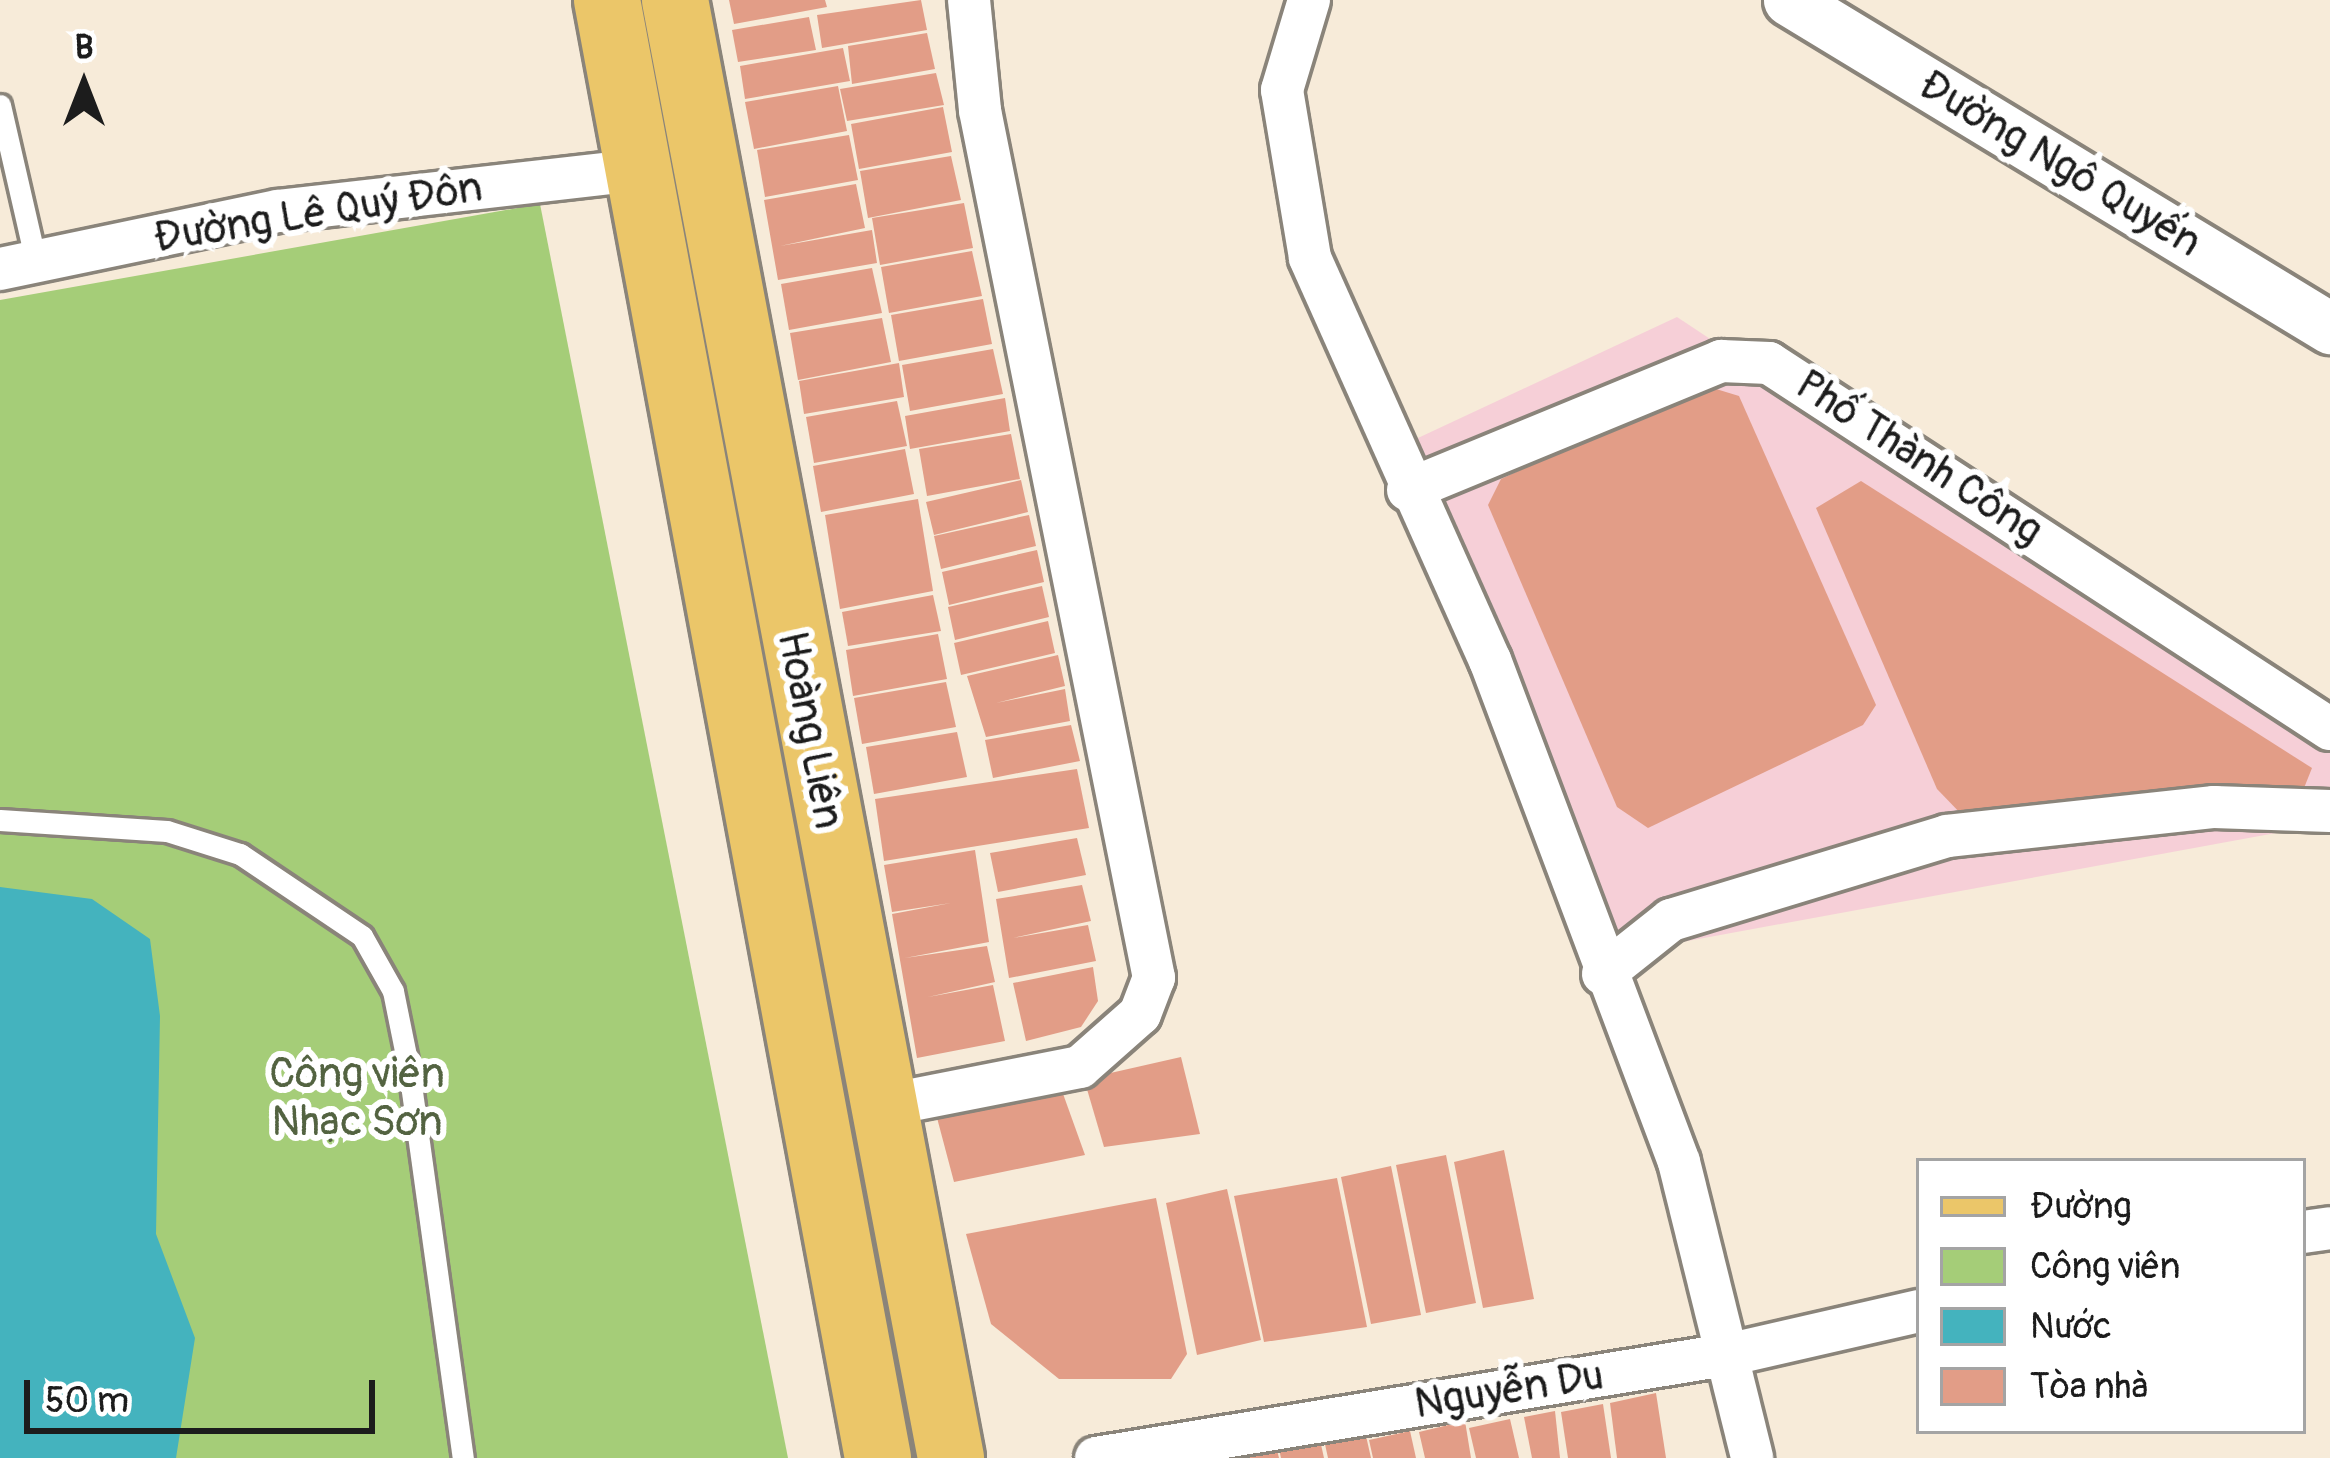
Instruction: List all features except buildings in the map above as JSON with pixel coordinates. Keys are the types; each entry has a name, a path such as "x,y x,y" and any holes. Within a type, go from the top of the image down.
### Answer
{"main road":[{"name":"Hoàng Liên","path":"607,0 878,1458"},
{"name":"Hoàng Liên","path":"675,0 950,1458"},
{"path":"637,170 706,178"}],"street":[{"path":"881,1106 1080,1067 1140,1014 1154,978 980,110 969,0"},
{"path":"1309,0 1282,90 1292,176 1310,258 1408,490 1490,661 1603,974 1679,1162 1731,1354 1752,1458"},
{"name":"Đường Ngô Quyến","path":"1790,0 2330,328"},
{"name":"Đường Lê Quý Đôn","path":"18,265 278,211 637,170"},
{"name":"Phố Thành Công","path":"1408,490 1721,361 1769,363 2330,729"},
{"path":"1603,974 1671,920 1947,836 2214,807 2330,811"},
{"name":"Nguyễn Du","path":"1096,1458 1731,1354 1916,1313"}],"lane":[{"path":"0,105 18,265"},
{"path":"0,820 167,831 240,854 362,936 393,991 410,1070 464,1458"}],"shaded area":[{"path":"1677,317 2330,750 2330,823 1590,959 1388,452"}],"green space":[{"name":"Công viên Nhạc Sơn","path":"540,204 788,1458 0,1458 0,300"}],"water":[{"path":"0,887 92,899 150,939 160,1016 156,1234 195,1338 176,1458 0,1458"}]}
